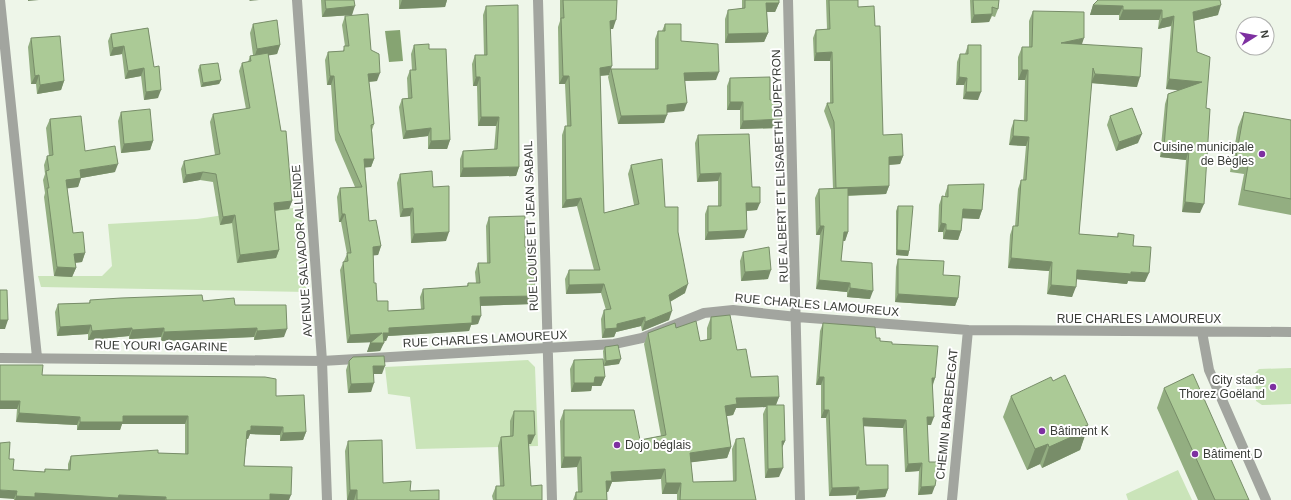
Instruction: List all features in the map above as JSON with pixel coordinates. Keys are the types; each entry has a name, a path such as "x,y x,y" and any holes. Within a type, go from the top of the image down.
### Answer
{"street":[{"path":"0,0 2,43 37,357"},
{"name":"AVENUE SALVADOR ALLENDE","path":"297,0 322,361 327,500"},
{"name":"RUE LOUISE ET JEAN SABAIL","path":"538,0 552,500"},
{"name":"RUE ALBERT ET ELISABETH DUPEYRON","path":"788,0 797,317 800,500"},
{"name":"RUE CHARLES LAMOUREUX","path":"322,361 548,348 621,342 642,338 704,313 733,310 797,317 968,330 1291,332"},
{"name":"CHEMIN BARBEDEGAT","path":"952,500 968,330"},
{"path":"1202,332 1209,370 1266,500"},
{"name":"RUE YOURI GAGARINE","path":"0,358 37,357 322,361"}],"shaded area":[{"path":"400,30 403,61 389,62 385,31"},
{"path":"302,207 307,292 41,287 38,276 102,276 112,266 108,224 197,219 251,211 267,211"},
{"path":"528,360 535,367 538,446 416,449 410,397 388,394 385,367"},
{"name":"City stade Thorez Goëland","path":"1291,368 1291,404 1262,405 1256,401 1255,373 1259,369"},
{"path":"1178,470 1192,500 1128,500 1126,494"}],"building":[{"path":"325,0 354,0 355,6 326,9"},
{"path":"563,0 617,0 616,20 610,21 612,66 600,68 604,213 639,204 631,165 662,159 665,207 678,207 678,232 688,284 669,295 672,311 645,322 645,317 617,324 617,328 605,329 604,310 611,309 604,284 569,285 569,270 600,270 581,198 566,200 565,126 571,126 569,76 563,76 561,18 564,18"},
{"path":"745,0 779,0 779,3 766,3 768,33 728,34 728,10 745,8"},
{"path":"829,0 858,0 858,7 874,6 875,26 880,26 883,135 902,134 903,156 889,157 889,186 836,188 834,122 827,103 833,103 832,52 816,53 816,30 830,29"},
{"path":"973,0 999,0 998,9 992,7 992,14 974,15"},
{"path":"1098,0 1220,0 1221,5 1193,12 1197,52 1210,57 1206,108 1210,109 1204,204 1185,202 1189,150 1164,148 1168,94 1202,82 1169,79 1174,16 1162,19 1162,10 1123,10 1123,6 1093,5"},
{"path":"518,5 519,167 463,168 463,151 497,149 499,117 481,117 480,77 476,77 475,55 487,55 486,6"},
{"path":"1033,11 1084,12 1084,38 1061,43 1142,48 1140,77 1095,74 1093,68 1079,234 1118,237 1118,233 1134,235 1133,246 1151,247 1149,273 1131,272 1131,274 1077,270 1076,287 1051,285 1052,262 1011,258 1013,226 1018,226 1021,180 1026,180 1029,137 1013,136 1014,120 1027,121 1028,70 1022,70 1022,47 1032,47"},
{"path":"368,14 371,50 379,54 380,73 368,74 374,124 371,125 374,159 364,159 369,221 376,220 381,246 373,247 374,283 376,283 377,301 388,301 388,311 424,309 423,289 468,286 468,283 480,283 478,263 490,263 489,217 525,216 525,247 534,246 535,296 480,297 481,316 472,316 472,323 389,328 389,333 383,333 384,343 370,343 382,333 350,335 343,262 348,261 347,253 351,253 345,214 342,214 340,188 362,187 338,131 334,76 330,76 328,52 344,51 344,46 349,46 345,16"},
{"path":"277,20 280,45 257,49 253,24"},
{"path":"665,24 681,24 681,41 718,44 719,72 684,73 687,103 667,105 667,115 621,116 611,69 658,69 658,31 665,31"},
{"path":"148,28 154,67 159,66 161,90 146,92 144,68 128,71 124,46 113,48 111,34"},
{"path":"60,36 64,81 40,85 39,75 35,76 31,38"},
{"path":"429,44 429,49 446,49 450,140 431,141 431,128 406,131 402,99 412,98 410,70 416,70 414,45"},
{"path":"968,45 981,45 981,92 966,92 967,78 959,77 960,54 968,54"},
{"path":"268,53 281,131 286,131 292,201 274,203 279,250 240,255 235,215 223,217 216,174 203,172 186,175 184,161 220,154 213,114 250,108 242,63 251,61 250,56"},
{"path":"218,63 221,80 203,83 200,65"},
{"path":"770,77 770,100 781,100 781,119 743,121 743,102 730,102 730,78"},
{"path":"1132,108 1142,134 1119,142 1110,116"},
{"path":"150,109 153,141 124,144 121,112"},
{"path":"1244,112 1291,120 1291,199 1244,190 1249,159 1236,157"},
{"path":"81,116 85,151 115,146 118,164 80,170 81,178 66,180 73,233 83,232 85,253 74,254 76,268 57,267 46,171 49,170 47,156 53,155 50,119"},
{"path":"749,134 752,187 760,187 760,203 746,203 747,230 708,232 708,206 721,206 721,173 700,174 698,135"},
{"path":"432,171 433,187 449,186 449,232 414,234 413,208 403,209 400,174"},
{"path":"984,184 982,210 963,209 961,231 946,230 946,224 941,223 942,196 948,197 948,185"},
{"path":"848,188 848,232 844,232 841,261 872,263 873,291 850,288 850,283 819,280 824,226 820,226 819,189"},
{"path":"898,206 913,206 909,251 897,250"},
{"path":"769,247 771,270 745,272 743,252"},
{"path":"898,259 944,261 943,275 960,276 958,298 898,294"},
{"path":"0,290 7,290 8,320 0,320"},
{"path":"202,295 203,301 234,298 235,305 286,305 287,329 257,331 257,328 164,332 164,328 132,330 132,328 92,331 91,325 60,327 58,304 90,303 90,300 121,298"},
{"path":"730,315 737,350 746,349 751,377 778,376 779,397 736,398 737,404 725,406 731,447 690,453 693,482 736,481 736,439 744,438 756,500 680,500 681,483 666,483 665,469 611,472 612,481 606,481 607,500 576,500 576,492 582,492 581,457 564,457 564,410 634,410 640,440 666,435 648,333 675,323 676,328 696,321 700,341 711,339 711,317"},
{"path":"823,323 875,327 876,338 880,338 880,341 892,342 892,344 938,346 935,378 932,378 934,417 927,417 929,462 939,462 935,486 921,487 922,463 908,464 906,420 863,418 866,465 888,465 888,489 859,491 859,487 832,488 829,410 824,410 824,377 819,377"},
{"path":"618,345 621,359 606,361 605,347"},
{"path":"384,356 385,366 373,366 374,383 351,384 349,361 353,357"},
{"path":"603,359 605,377 595,377 594,383 574,383 574,360"},
{"path":"0,365 43,365 42,375 265,377 276,379 276,396 304,395 306,432 283,433 283,427 251,426 251,430 247,431 244,466 292,467 291,495 270,494 270,500 166,500 166,497 119,495 118,498 35,493 35,497 16,496 17,491 0,490 0,443 10,442 9,459 14,459 13,470 45,472 45,469 70,470 71,456 158,450 158,453 188,454 188,416 123,416 123,422 80,422 80,417 19,413 20,401 0,401"},
{"path":"1193,374 1249,500 1215,500 1164,388"},
{"path":"1065,375 1088,425 1085,426 1087,430 1049,447 1048,444 1035,449 1011,396 1051,377 1053,381"},
{"path":"767,405 784,405 785,441 782,441 783,468 768,469"},
{"path":"514,411 534,411 535,435 528,435 531,486 542,485 542,500 496,500 496,486 504,486 501,437 513,436"},
{"path":"382,440 383,483 411,481 410,491 439,490 439,500 357,500 357,490 350,490 348,441"}],"place":[{"name":"Cuisine municipale de Bègles","path":"1262,154"},
{"name":"City stade Thorez Goëland","path":"1273,387"},
{"name":"Bâtiment K","path":"1042,431"},
{"name":"Dojo béglais","path":"617,445"},
{"name":"Bâtiment D","path":"1195,454"}]}
